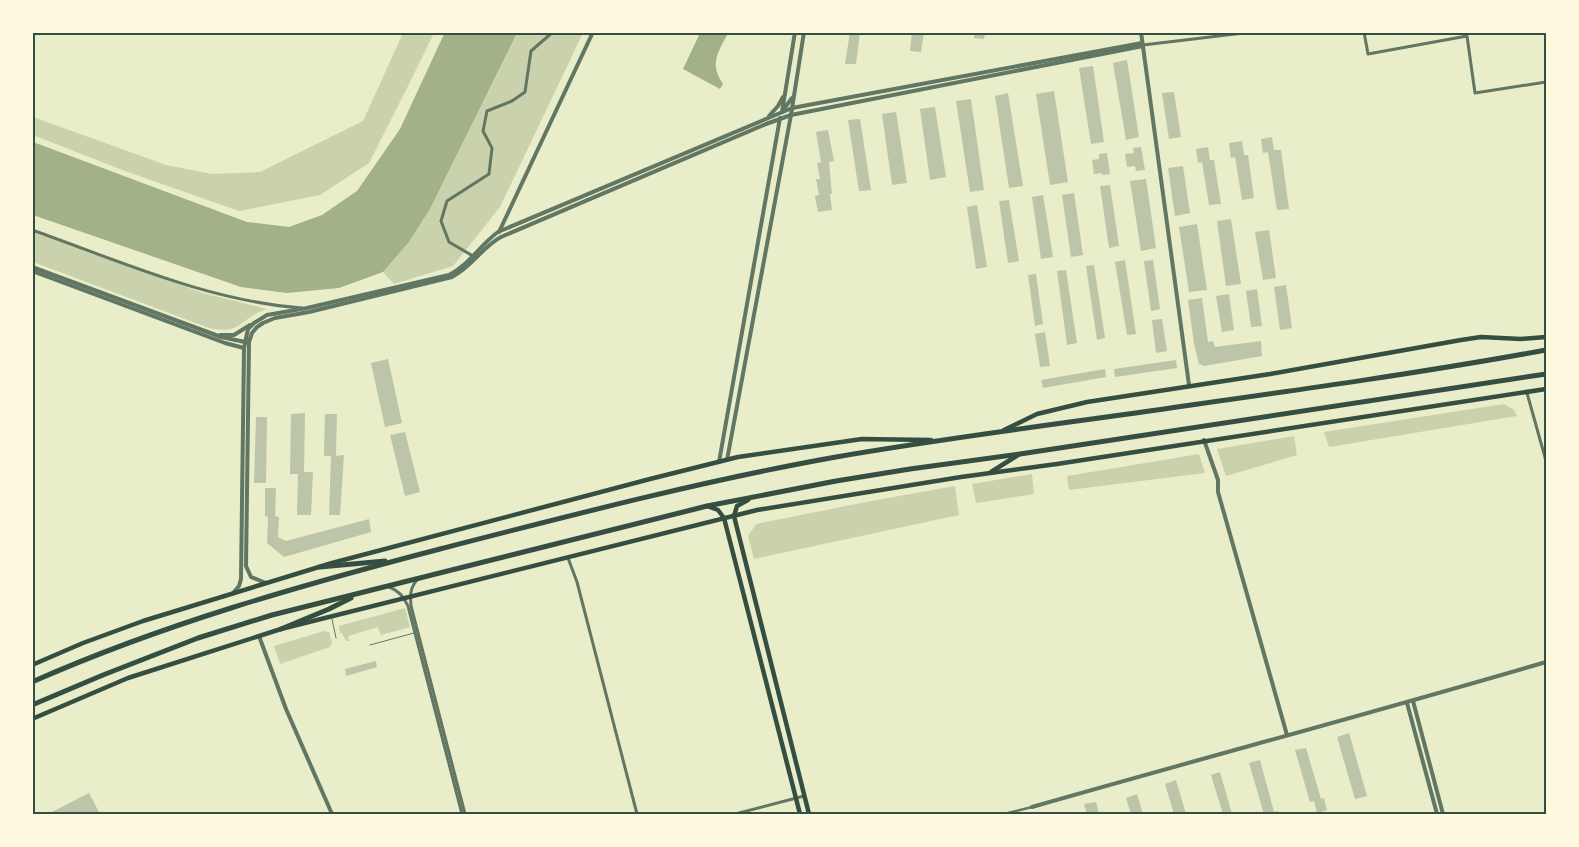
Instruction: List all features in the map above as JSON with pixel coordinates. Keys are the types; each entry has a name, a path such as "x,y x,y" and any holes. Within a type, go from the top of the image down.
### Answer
{"highway":[{"path":"32,682 125,644 192,620 304,586 395,560 676,489 839,457 1002,431 1356,381 1546,350"},
{"path":"32,705 198,638 272,616 707,506 910,469 1546,374"},
{"path":"320,567 395,560"},
{"path":"280,629 329,609 361,593"}],"main road":[{"path":"1002,431 1038,414 1086,402 1270,374 1475,338 1538,339 1546,337"},
{"path":"32,719 128,678 280,629 332,618 767,508 1546,389"},
{"path":"32,665 83,643 143,621 320,567 566,500 727,460 862,439 945,441"},
{"path":"990,473 1020,454"},
{"path":"755,496 737,506 734,516 809,814"},
{"path":"707,506 718,510 724,518 800,814"}],"street":[{"path":"474,256 449,242 441,221 447,202 489,174 492,148 482,131 487,111 512,101 525,92 531,51 552,32"},
{"path":"496,240 498,232 593,32"},
{"path":"719,462 795,32"},
{"path":"727,460 791,115 804,32"},
{"path":"1141,32 1189,385"},
{"path":"211,333 234,335 266,315 307,308 442,277 460,269 498,232 792,108 1143,45 1252,32"},
{"path":"1364,32 1368,54 1467,36 1475,93 1546,82"},
{"path":"246,341 262,322 274,318 319,310 452,277 467,268 496,240 791,115 1143,45"},
{"path":"766,119 778,106 785,91"},
{"path":"766,124 782,112 794,93"},
{"path":"32,230 204,291 273,306 319,310"},
{"path":"32,269 238,341"},
{"path":"32,269 225,343 249,348"},
{"path":"232,593 239,586 241,579 244,348 248,329 254,323"},
{"path":"225,343 246,341"},
{"path":"246,341 249,348 246,566 252,577 266,583"},
{"path":"1527,393 1546,461"},
{"path":"1204,440 1218,480 1218,492 1287,735"},
{"path":"568,558 577,582 637,814"},
{"path":"416,632 410,598 413,586 419,578"},
{"path":"385,587 395,590 405,599 416,632 463,814"},
{"path":"259,636 286,709 332,814"},
{"path":"1004,814 1407,703 1546,662"},
{"path":"1413,701 1443,814"},
{"path":"1407,703 1436,814"},
{"path":"735,814 804,796"}],"lane":[{"path":"332,618 336,638"},
{"path":"370,644 416,632"}],"shaded area":[{"path":"445,32 517,33 430,209 409,242 383,272 339,288 287,293 241,287 33,215 33,142 247,222 289,227 322,215 357,191 400,129"},
{"path":"403,33 434,33 369,163 320,195 239,211 125,171 33,135 33,117 166,165 212,174 260,172 363,121"},
{"path":"517,33 583,33 500,207 453,266 394,284 383,272 409,242 430,209"},
{"path":"700,33 728,33 716,58 716,70 723,84 720,89 683,69"},
{"path":"32,232 203,293 267,309 233,328 226,330 206,327 33,262"},
{"path":"1504,404 1514,410 1517,416 1329,447 1324,432"},
{"path":"1294,436 1297,455 1226,476 1217,449"},
{"path":"1199,454 1205,473 1069,490 1067,476"},
{"path":"1032,474 1034,494 976,503 972,484"},
{"path":"955,486 959,515 754,559 748,536 756,524"},
{"path":"405,608 410,627 381,635 378,627 348,636 349,641 346,641 342,633 340,633 339,626"},
{"path":"324,631 329,632 332,643 330,647 280,664 274,646"}],"building":[{"path":"850,32 860,33 856,64 845,64"},
{"path":"912,32 924,32 921,52 910,51"},
{"path":"975,32 985,32 984,39 974,38"},
{"path":"1127,60 1139,137 1126,140 1113,63"},
{"path":"1093,66 1104,142 1091,144 1079,68"},
{"path":"1054,91 1068,182 1050,185 1036,94"},
{"path":"1174,92 1181,137 1169,139 1162,93"},
{"path":"1008,93 1023,186 1009,188 995,96"},
{"path":"971,99 984,190 970,192 956,101"},
{"path":"935,107 946,177 930,180 920,109"},
{"path":"896,112 907,183 892,185 882,114"},
{"path":"860,119 871,190 859,191 848,120"},
{"path":"828,130 834,161 829,162 832,210 818,212 815,196 819,195 816,179 820,179 817,163 821,162 816,132"},
{"path":"1272,137 1274,150 1281,150 1289,209 1277,210 1268,152 1263,153 1261,139"},
{"path":"1242,141 1244,155 1248,155 1254,198 1242,200 1235,157 1231,158 1229,143"},
{"path":"1141,147 1145,170 1136,171 1135,166 1127,167 1125,154 1134,153 1133,148"},
{"path":"1208,147 1210,160 1214,160 1221,204 1209,205 1202,162 1198,163 1196,149"},
{"path":"1107,153 1110,174 1094,174 1092,160 1099,159 1099,154"},
{"path":"1183,166 1190,213 1175,216 1168,168"},
{"path":"1146,179 1156,248 1141,251 1130,181"},
{"path":"1110,185 1119,246 1109,248 1100,186"},
{"path":"1074,193 1083,255 1071,257 1062,195"},
{"path":"1043,195 1053,257 1041,259 1032,197"},
{"path":"1009,200 1019,261 1008,263 999,201"},
{"path":"977,205 987,267 976,269 967,207"},
{"path":"1231,219 1241,284 1226,286 1217,221"},
{"path":"1197,224 1207,290 1189,292 1179,227"},
{"path":"1269,230 1276,278 1263,280 1255,232"},
{"path":"1125,260 1136,334 1127,335 1115,262"},
{"path":"1153,260 1160,309 1151,311 1144,261"},
{"path":"1094,265 1105,338 1097,340 1086,266"},
{"path":"1066,270 1077,343 1067,345 1057,271"},
{"path":"1036,274 1043,324 1035,326 1028,275"},
{"path":"1286,285 1292,328 1280,330 1274,287"},
{"path":"1257,289 1262,326 1251,327 1246,291"},
{"path":"1229,294 1234,330 1222,332 1216,296"},
{"path":"1202,298 1208,342 1213,341 1215,347 1261,341 1262,356 1204,366 1199,364 1194,344 1188,300"},
{"path":"1162,319 1167,351 1156,353 1152,320"},
{"path":"1045,332 1050,366 1040,367 1035,334"},
{"path":"388,359 402,423 385,427 371,363"},
{"path":"1176,360 1177,368 1115,377 1114,369"},
{"path":"1105,369 1106,377 1043,388 1041,380"},
{"path":"305,413 304,472 313,472 311,515 297,515 298,474 290,474 291,414"},
{"path":"325,414 337,414 336,456 344,455 340,515 329,515 331,456 324,456"},
{"path":"256,417 267,417 266,483 254,483"},
{"path":"405,432 420,492 405,496 390,435"},
{"path":"265,488 276,488 275,516 279,517 278,537 286,541 369,519 371,532 284,557 267,543 268,517 265,516"},
{"path":"376,661 377,667 346,676 345,669"},
{"path":"1349,733 1367,796 1355,799 1337,737"},
{"path":"1306,748 1321,799 1324,798 1327,810 1317,813 1314,801 1310,802 1295,750"},
{"path":"1260,760 1274,812 1278,811 1279,814 1264,814 1249,763"},
{"path":"1220,772 1232,814 1223,814 1211,775"},
{"path":"1176,780 1186,814 1174,814 1165,784"},
{"path":"89,793 100,814 48,814"},
{"path":"1137,794 1143,814 1131,814 1126,798"},
{"path":"1096,802 1099,814 1087,814 1084,804"}]}
